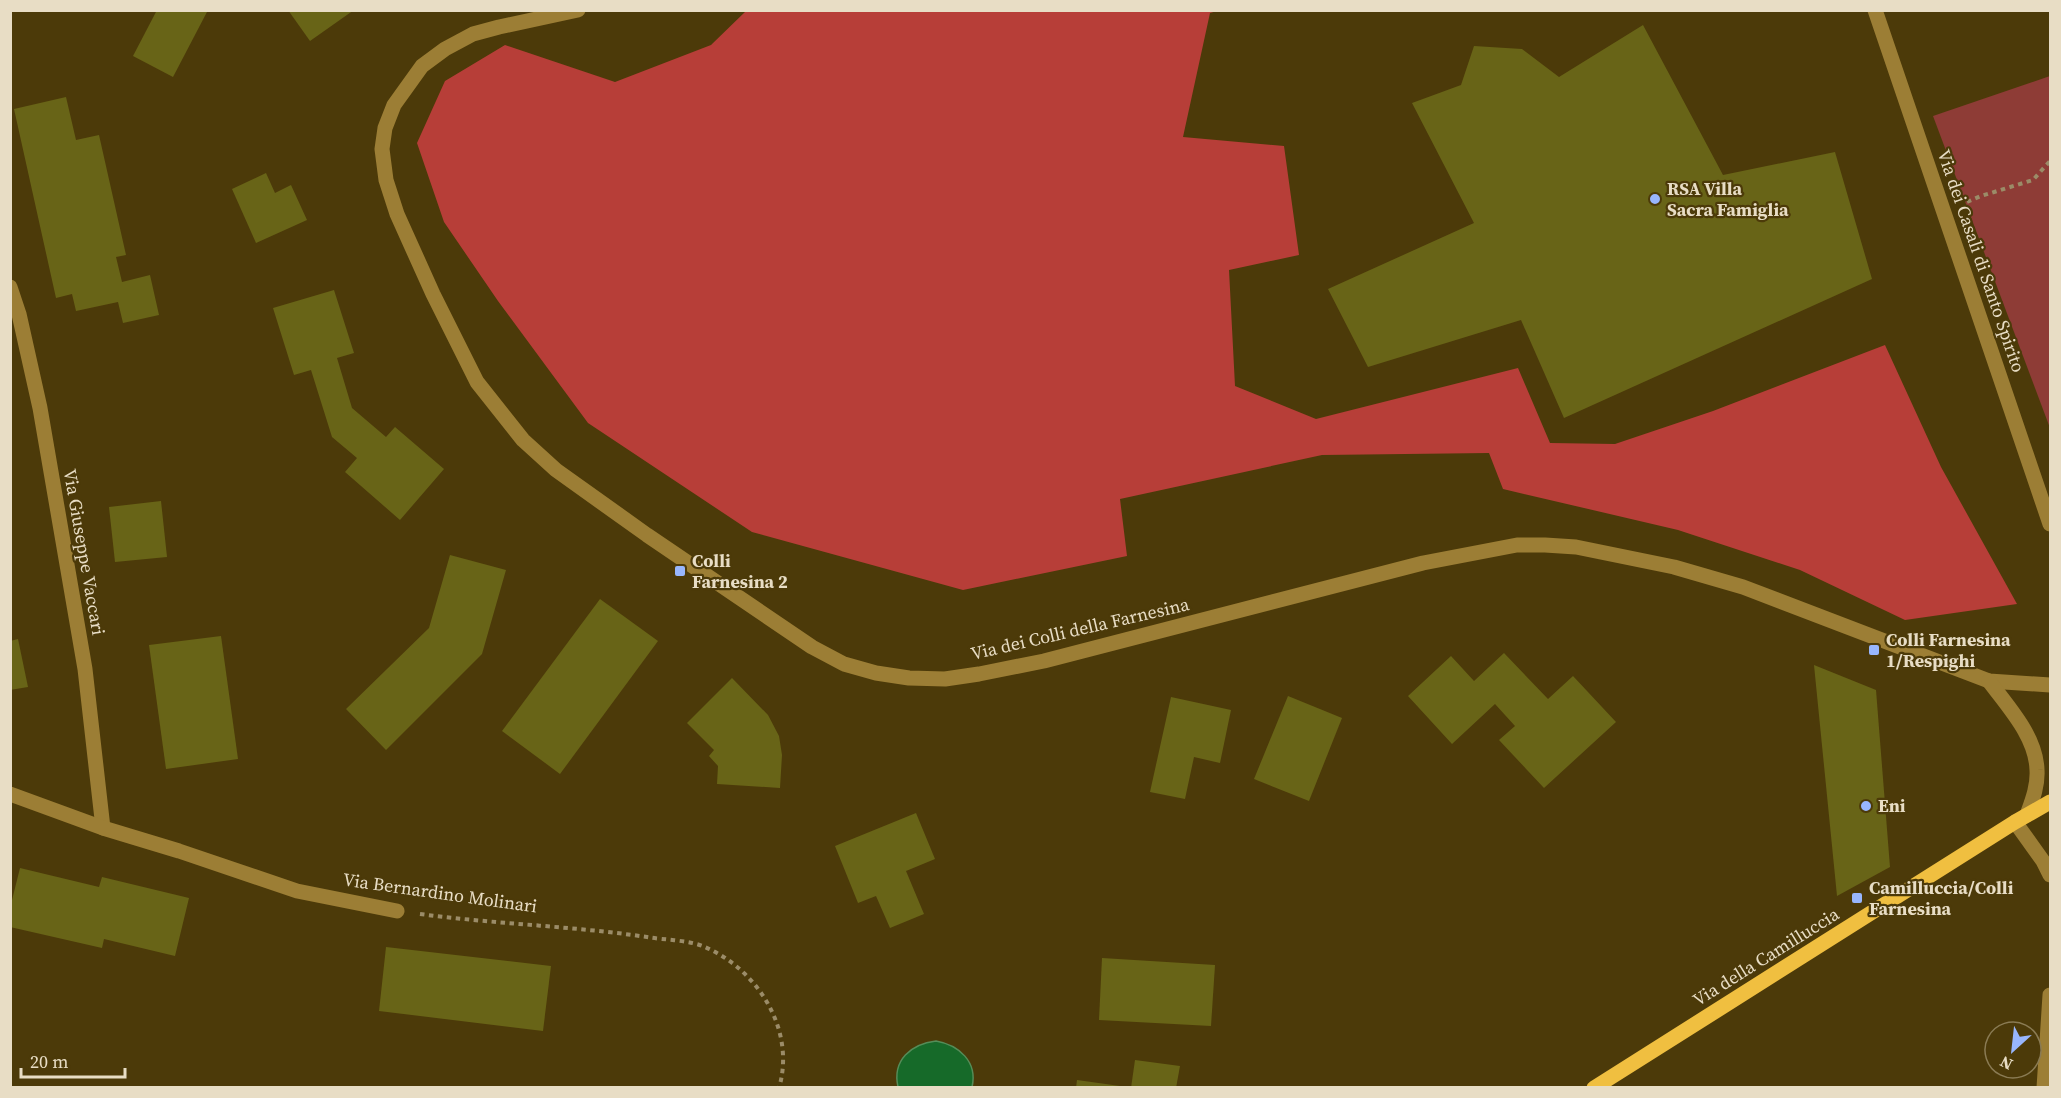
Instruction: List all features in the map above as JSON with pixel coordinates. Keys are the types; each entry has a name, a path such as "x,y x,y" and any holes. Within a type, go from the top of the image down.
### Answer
{"main road":[{"name":"Via della Camilluccia","path":"1594,1088 2050,802"}],"street":[{"name":"Via dei Colli della Farnesina","path":"578,10 474,34 445,49 422,66 394,105 385,128 382,148 386,180 397,214 433,294 477,382 523,440 556,470 647,535 812,647 844,663 876,673 909,678 945,679 979,674 1044,661 1432,561 1517,545 1545,545 1576,547 1674,567 1743,587 1989,681 2050,685"},
{"name":"Via dei Casali di Santo Spirito","path":"1875,10 2050,524"},
{"name":"Via Giuseppe Vaccari","path":"10,287 19,314 40,408 85,669 104,828"},
{"path":"1989,681 2023,729 2036,759 2038,771 2035,791 2021,819 2050,874"},
{"name":"Via Bernardino Molinari","path":"10,794 104,828 297,891 397,911"},
{"path":"2044,1088 2050,995"}],"path":[{"path":"1944,214 1981,196 2033,180 2050,161"},
{"name":"Via Bernardino Molinari","path":"397,911 466,920 626,934 703,946 728,959 750,978 773,1010 783,1046 782,1079 779,1088"}],"shaded area":[{"path":"746,11 1217,11 1210,13 1183,137 1284,146 1299,255 1229,270 1235,386 1316,419 1518,368 1550,443 1615,444 1713,411 1885,345 1941,467 2017,604 1905,620 1800,570 1678,530 1503,489 1489,453 1322,455 1120,499 1127,556 963,590 752,532 588,423 498,301 444,222 417,143 445,81 505,45 615,82 711,45"},
{"path":"2050,76 2050,428 1933,116"},
{"path":"936,1041 952,1046 965,1056 972,1070 972,1087 898,1087 898,1069 905,1055 919,1046"}],"building":[{"path":"157,10 208,10 173,77 133,56"},
{"path":"288,10 354,10 310,41"},
{"name":"RSA Villa Sacra Famiglia","path":"1643,25 1723,175 1835,152 1872,279 1564,418 1521,320 1368,367 1328,289 1474,223 1412,103 1461,85 1474,46 1522,49 1559,77"},
{"path":"66,97 76,140 99,135 126,255 116,257 122,282 150,275 159,315 123,323 118,302 76,311 72,294 56,298 14,109"},
{"path":"266,173 275,193 291,185 307,220 256,243 232,189"},
{"path":"334,290 354,353 337,358 352,408 386,437 395,427 444,469 400,520 345,472 357,458 332,437 311,370 294,375 273,308"},
{"path":"161,501 167,557 115,562 109,507"},
{"path":"450,555 506,570 482,654 386,750 346,709 429,628"},
{"path":"600,599 658,641 560,774 502,731"},
{"path":"221,636 238,759 166,769 149,645"},
{"path":"18,639 28,687 10,690 10,641"},
{"path":"1504,653 1548,699 1573,676 1616,722 1544,788 1499,740 1515,726 1495,704 1452,744 1408,696 1451,656 1474,681"},
{"path":"1814,665 1876,690 1890,867 1837,896"},
{"path":"732,678 768,715 779,736 782,755 780,788 717,784 718,766 709,756 714,750 687,723"},
{"path":"1288,696 1342,718 1309,801 1254,779"},
{"path":"1171,697 1231,710 1220,763 1194,757 1185,799 1150,792"},
{"path":"916,813 935,859 906,871 924,914 890,928 876,896 858,903 835,846"},
{"path":"20,868 99,887 102,877 189,898 175,956 104,939 102,948 10,927 10,908"},
{"path":"386,947 551,966 543,1031 379,1011"},
{"path":"1102,958 1215,965 1211,1026 1099,1020"},
{"path":"1135,1060 1180,1066 1176,1088 1131,1088"},
{"path":"1077,1080 1120,1086 1120,1088 1076,1088"}],"place":[{"name":"RSA Villa Sacra Famiglia","path":"1655,199"},
{"name":"Colli Farnesina 2","path":"680,571"},
{"name":"Colli Farnesina 1/Respighi","path":"1874,650"},
{"name":"Eni","path":"1866,806"},
{"name":"Camilluccia/Colli Farnesina","path":"1857,898"}]}
